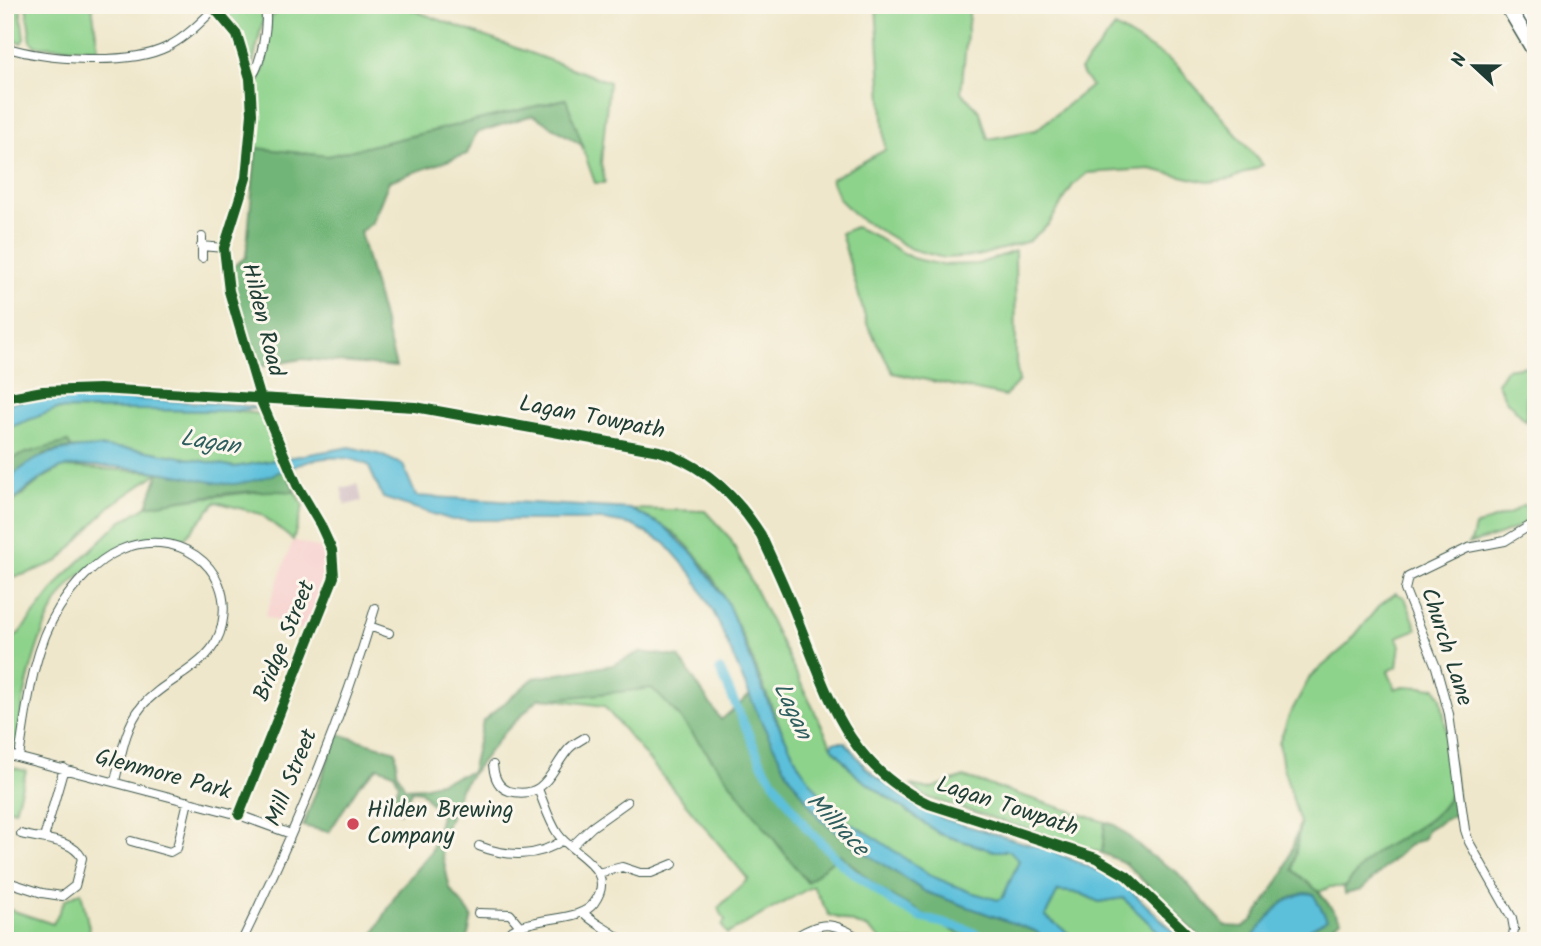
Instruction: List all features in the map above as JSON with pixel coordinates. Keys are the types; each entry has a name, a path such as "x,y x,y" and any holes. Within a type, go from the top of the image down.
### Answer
{"highway":[{"path":"1507,5 1536,54"},
{"path":"1525,5 1536,24"}],"street":[{"name":"Hilden Road","path":"250,78 258,65 268,14 264,5"},
{"name":"Hilden Road","path":"216,7 237,36 250,78 251,114 246,178 224,248 229,291 262,403 279,442"},
{"path":"5,47 29,55 62,59 137,55 166,48 193,30 216,7"},
{"path":"202,258 202,242 224,248"},
{"name":"Bridge Street","path":"239,815 334,577 332,550 297,485 279,442"},
{"name":"Church Lane","path":"1512,941 1512,918 1469,842 1465,830 1449,714 1436,667 1405,590 1405,583 1408,578 1444,558 1468,548 1505,541 1536,522"},
{"path":"19,757 41,649 64,601 83,578 120,550 152,542 175,545 192,552 207,563 222,596 222,626 217,641 200,662 159,690 141,707 128,733 114,781"},
{"name":"Mill Street","path":"242,941 291,834 343,702 375,608"},
{"path":"369,626 389,633"},
{"path":"493,765 497,781 506,790 512,792 538,789 556,771 569,748 584,738"},
{"name":"Glenmore Park","path":"5,754 239,815 291,834"},
{"name":"Glenmore Park","path":"44,838 64,768"},
{"path":"500,941 520,926 583,912 592,906 598,896 598,873 586,858 556,831 538,789"},
{"path":"131,841 174,851 188,801"},
{"path":"571,847 592,827 627,802"},
{"path":"5,881 41,893 62,896 75,886 82,858 78,850 67,844 21,834"},
{"path":"479,846 498,852 527,854 546,850 563,840"},
{"path":"598,873 622,867 640,873 651,873 674,864"},
{"path":"583,912 594,923 611,930 622,941"},
{"path":"478,913 510,914 520,926"},
{"path":"790,941 811,928 828,924 843,927 863,941"}],"shaded area":[{"path":"358,484 362,501 345,505 341,488"},
{"path":"293,540 325,550 328,579 307,632 265,616"}],"green space":[{"path":"5,5 20,5 24,39 21,43 5,37"},
{"path":"26,5 92,5 98,49 35,46 31,41"},
{"path":"226,5 261,5 263,20 252,67 242,37 225,11"},
{"path":"292,5 399,5 609,82 601,163 605,183 595,183 565,99 328,156 256,148 258,82 264,68 271,16"},
{"path":"876,5 970,5 961,92 980,112 988,139 1036,130 1091,86 1080,70 1115,27 1178,67 1263,165 1231,179 1207,182 1150,169 1087,173 1073,185 1049,224 1029,241 978,256 944,258 911,249 857,217 839,199 831,179 885,150"},
{"path":"566,99 583,146 533,115 476,133 467,154 389,181 372,223 360,232 396,367 302,359 258,367 235,295 231,268 246,257 256,148 328,156"},
{"path":"855,227 912,258 942,265 978,264 1015,251 1016,364 1019,381 1005,396 893,373 867,324 841,233"},
{"path":"1528,366 1526,421 1506,400 1497,383 1506,369"},
{"path":"57,409 231,411 261,414 279,459 235,467 142,450 71,448 68,442 5,462 5,429"},
{"path":"68,442 71,448 46,453 5,482 5,462 26,453"},
{"path":"63,467 159,472 109,507 59,561 5,579 5,509 43,478"},
{"path":"286,468 295,492 240,492 147,506 159,472 231,484"},
{"path":"272,490 295,492 303,506 293,540 261,514 216,502 182,541 153,539 137,544 83,573 71,584 51,614 36,651 23,703 17,745 14,750 5,750 5,647 64,576 119,523 147,506"},
{"path":"1524,505 1534,516 1527,522 1468,544 1475,526 1511,513"},
{"path":"631,509 705,511 730,538 832,747 857,776 940,834 994,851 1010,851 1019,861 1003,897 998,900 989,898 936,879 848,822 831,807 799,765 784,736 743,636 709,573 689,547 664,526"},
{"path":"1396,593 1405,598 1417,629 1397,637 1400,645 1397,667 1388,671 1395,689 1403,686 1436,688 1441,698 1455,783 1450,796 1434,816 1374,854 1344,887 1330,887 1319,892 1293,870 1300,823 1283,767 1279,743 1289,716 1310,677 1347,645 1378,607"},
{"path":"640,652 679,657 721,720 751,694 759,717 787,772 820,819 867,854 926,892 1035,931 1049,941 971,941 880,889 840,854 807,882 678,715 652,688 553,699 539,698 503,734 460,789 440,844 450,889 472,916 467,941 370,941 398,891 431,852 441,816 421,791 412,790 400,812 390,806 399,784 394,773 378,767 360,784 329,832 303,826 338,734 396,751 397,772 405,788 424,787 471,772 483,721 534,678 613,665"},
{"path":"653,688 678,715 806,881 840,854 880,889 971,941 882,941 868,928 829,915 813,886 727,934 722,926 725,920 718,908 748,879 604,706 553,699"},
{"path":"7,766 26,771 15,810 5,807"},
{"path":"964,777 1105,822 1102,853 926,797 911,785 929,789"},
{"path":"1455,783 1458,813 1427,829 1424,838 1408,846 1361,890 1345,894 1344,887 1369,858 1434,816 1450,796"},
{"path":"1105,822 1115,825 1150,855 1177,872 1225,926 1243,927 1253,920 1285,871 1300,823 1293,870 1319,892 1341,920 1312,941 1298,941 1313,894 1303,894 1293,896 1277,908 1250,941 1204,941 1125,863 1102,853"},
{"path":"1058,891 1080,893 1099,902 1123,898 1169,941 1079,941 1045,916"},
{"path":"81,892 92,941 5,941 5,908 53,924 65,900"}],"water":[{"path":"72,396 261,408 231,411 57,409 5,429 5,406 13,402"},
{"path":"103,447 142,450 235,467 350,447 381,455 403,465 416,496 630,509 665,527 696,557 727,602 773,714 800,767 823,798 845,820 929,875 998,900 1003,897 1019,861 1010,851 994,851 940,834 857,776 832,747 833,742 845,742 866,768 900,795 944,819 1052,851 1120,880 1184,941 1168,941 1123,898 1099,902 1080,893 1058,891 1045,916 1079,941 1049,941 1035,931 926,892 867,854 820,819 787,772 759,717 717,619 693,575 665,543 632,525 604,520 452,520 383,498 368,465 349,459 332,458 300,464 253,481 235,484 122,467 66,467 42,478 5,509 5,482 28,464 62,451"},
{"path":"1305,893 1313,894 1327,919 1300,935 1298,941 1250,941 1280,905"}],"waterway":[{"name":"Millrace","path":"720,670 763,766 805,826 844,866 892,902 922,918 966,929 990,941"}],"cycle path":[{"path":"215,9 237,35 250,78 252,114 246,178 224,248 229,291 262,403 297,485 332,550 334,577 239,815"},
{"name":"Lagan Towpath","path":"5,400 43,391 99,389 415,407 659,451 675,457 718,484 752,521 761,535 790,601 832,705 860,751 879,771 901,789 929,804 1096,858 1127,876 1195,941"}],"place":[{"name":"Hilden Brewing Company","path":"353,824"}],"water label":[{"name":"Lagan","path":"210,443"},
{"name":"Lagan","path":"792,711"}]}
